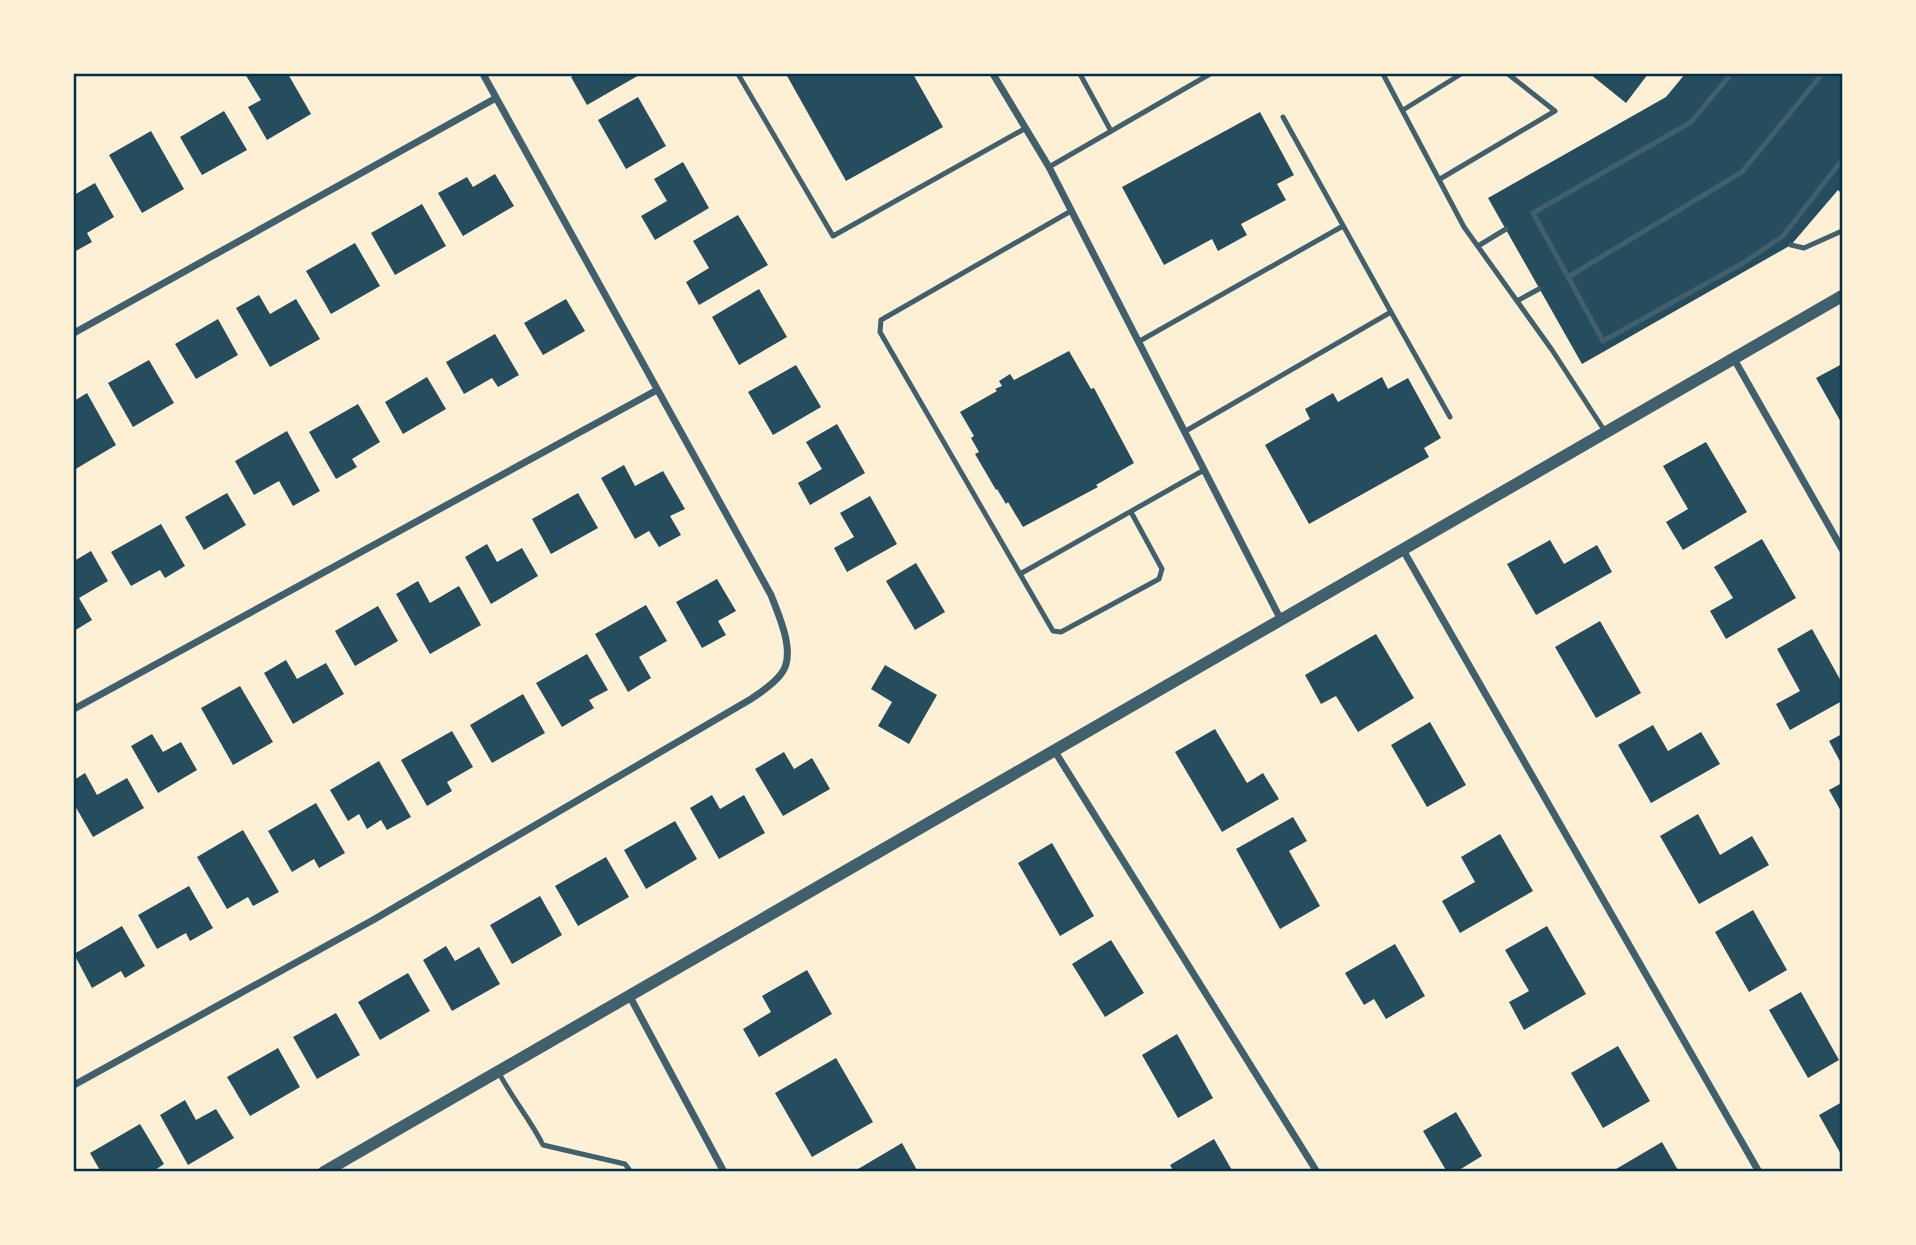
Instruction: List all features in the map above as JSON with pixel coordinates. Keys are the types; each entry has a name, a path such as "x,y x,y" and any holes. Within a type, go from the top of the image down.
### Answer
{"street":[{"path":"74,1085 373,920 751,699 782,674 787,659 785,632 771,595 483,74"},
{"path":"993,74 1049,167 1281,620"},
{"path":"74,333 496,97"},
{"path":"324,1171 1843,296"},
{"path":"1734,359 1843,549"},
{"path":"74,709 657,390"},
{"path":"1403,550 1759,1171"},
{"path":"1054,750 1317,1171"},
{"path":"629,995 724,1171"}],"lane":[{"path":"737,74 833,236 1026,128"},
{"path":"1080,74 1111,131"},
{"path":"1049,167 1210,74"},
{"path":"1384,74 1464,227 1606,433"},
{"path":"1403,110 1461,74"},
{"path":"1440,179 1555,111 1508,74"},
{"path":"1731,74 1691,122 1533,213 1603,341 1742,263 1783,236 1843,160"},
{"path":"1568,277 1742,172 1822,74"},
{"path":"1283,117 1450,417"},
{"path":"1071,211 881,320 880,332 1053,631 1061,632 1158,579 1161,569 1131,512"},
{"path":"1138,342 1343,226"},
{"path":"1478,246 1506,229"},
{"path":"1791,245 1804,248 1843,231"},
{"path":"1517,301 1539,289"},
{"path":"1184,432 1391,312"},
{"path":"1020,574 1204,470"},
{"path":"498,1071 510,1095 543,1145 625,1164 631,1171"}],"building":[{"path":"245,74 288,74 311,114 267,140 248,107 261,100"},
{"path":"577,74 641,74 587,105 571,77"},
{"path":"786,74 913,74 943,127 846,181"},
{"path":"1590,74 1648,74 1626,103"},
{"path":"1685,74 1842,74 1842,194 1838,190 1791,245 1582,364 1488,198 1666,97"},
{"path":"638,97 666,146 626,169 598,120"},
{"path":"224,111 247,150 202,175 180,137"},
{"path":"1260,112 1294,175 1277,184 1286,200 1241,224 1247,235 1218,251 1212,239 1164,265 1122,187"},
{"path":"151,131 184,189 142,213 109,155"},
{"path":"683,162 709,208 655,240 641,216 667,201 654,179"},
{"path":"495,174 514,206 463,236 438,193 467,177 473,187"},
{"path":"95,183 114,217 87,233 92,242 74,252 74,195"},
{"path":"422,204 446,246 395,275 371,233"},
{"path":"738,215 768,265 699,305 686,282 709,268 693,241"},
{"path":"355,243 380,286 331,314 306,271"},
{"path":"759,289 787,337 739,365 712,317"},
{"path":"259,295 270,314 296,299 320,339 270,367 236,308"},
{"path":"566,299 585,331 543,355 524,323"},
{"path":"218,319 238,355 196,379 175,344"},
{"path":"495,334 519,375 498,387 492,378 464,394 446,362"},
{"path":"1069,351 1091,389 1094,388 1134,463 1096,485 1098,487 1023,527 1008,502 1006,504 996,490 975,454 979,452 971,438 974,436 960,412 997,391 995,389 1002,386 999,381 1010,374 1014,380"},
{"path":"149,360 174,403 133,427 108,383"},
{"path":"1842,364 1842,424 1816,378"},
{"path":"796,365 821,407 773,435 748,392"},
{"path":"427,377 446,409 403,434 385,402"},
{"path":"1382,377 1388,389 1408,378 1441,438 1424,448 1429,457 1309,524 1265,445 1310,419 1305,409 1333,393 1338,402"},
{"path":"87,393 116,445 74,470 74,401"},
{"path":"358,404 380,442 352,459 357,467 336,479 309,432"},
{"path":"837,424 865,473 810,505 798,483 822,469 806,442"},
{"path":"287,431 320,491 293,506 279,481 254,495 235,461"},
{"path":"1706,442 1747,512 1683,550 1666,522 1688,509 1663,466"},
{"path":"624,465 635,486 663,471 685,509 670,516 681,535 659,547 649,531 635,539 601,478"},
{"path":"227,493 246,525 204,550 185,517"},
{"path":"578,493 598,528 551,554 532,519"},
{"path":"870,496 897,544 847,572 834,548 854,537 840,513"},
{"path":"161,524 185,566 165,578 160,570 131,586 111,552"},
{"path":"1762,539 1796,598 1726,639 1710,611 1733,598 1714,567"},
{"path":"1550,540 1564,564 1597,545 1612,572 1536,615 1507,564"},
{"path":"487,544 497,562 522,548 538,576 491,604 465,557"},
{"path":"91,551 108,581 79,598 92,620 74,631 74,561"},
{"path":"916,563 945,612 915,630 886,581"},
{"path":"717,579 736,611 718,621 726,635 702,648 676,602"},
{"path":"418,581 430,603 459,586 481,625 430,654 396,594"},
{"path":"646,605 667,641 639,657 651,678 628,692 595,634"},
{"path":"378,606 398,641 355,666 335,631"},
{"path":"1600,621 1641,693 1596,718 1555,647"},
{"path":"1812,629 1842,683 1842,701 1790,730 1776,704 1800,691 1777,649"},
{"path":"1376,634 1414,698 1358,732 1336,696 1321,704 1305,675"},
{"path":"587,654 608,690 589,700 594,708 562,727 536,683"},
{"path":"286,660 297,679 326,663 344,694 293,724 264,673"},
{"path":"885,665 937,695 909,744 878,726 892,702 871,689"},
{"path":"240,686 273,742 233,765 201,708"},
{"path":"523,694 545,733 492,763 470,725"},
{"path":"1430,722 1466,785 1427,807 1391,745"},
{"path":"1653,725 1668,751 1701,732 1720,764 1651,803 1618,745"},
{"path":"1215,729 1247,783 1263,773 1279,799 1222,832 1175,752"},
{"path":"452,731 473,767 447,782 452,791 427,806 401,760"},
{"path":"152,734 163,752 181,742 197,770 158,793 131,746"},
{"path":"1842,734 1842,765 1829,741"},
{"path":"784,752 794,769 812,758 830,789 783,816 755,769"},
{"path":"379,761 411,817 387,830 381,820 367,829 359,814 348,821 330,790"},
{"path":"85,773 97,795 127,778 144,808 93,837 74,804 74,780"},
{"path":"1842,783 1842,813 1829,790"},
{"path":"712,795 720,809 744,795 765,833 719,859 690,808"},
{"path":"316,803 345,853 319,868 314,859 292,872 268,831"},
{"path":"1698,814 1720,855 1752,836 1769,865 1699,904 1660,836"},
{"path":"1293,817 1307,841 1289,851 1320,906 1280,929 1236,849"},
{"path":"675,821 697,859 646,889 624,850"},
{"path":"243,830 279,892 253,906 248,897 227,909 197,857"},
{"path":"1500,834 1533,891 1460,933 1442,901 1475,882 1461,857"},
{"path":"1052,843 1094,916 1060,936 1018,863"},
{"path":"606,857 629,897 578,926 555,886"},
{"path":"189,886 213,928 190,941 186,933 157,949 138,915"},
{"path":"540,896 562,935 512,964 490,925"},
{"path":"1753,910 1787,970 1749,992 1715,932"},
{"path":"122,926 145,966 125,978 121,971 92,988 74,954"},
{"path":"1547,926 1586,994 1524,1030 1509,1002 1529,991 1505,950"},
{"path":"1111,940 1144,993 1105,1017 1072,964"},
{"path":"1395,944 1425,996 1386,1019 1374,999 1364,1005 1345,973"},
{"path":"446,946 455,961 479,947 500,984 452,1011 423,960"},
{"path":"807,970 832,1014 759,1057 743,1029 771,1012 762,996"},
{"path":"408,973 430,1011 380,1040 358,1002"},
{"path":"1801,992 1839,1060 1808,1078 1769,1010"},
{"path":"336,1013 360,1055 317,1079 293,1037"},
{"path":"1177,1034 1213,1098 1178,1118 1142,1055"},
{"path":"1618,1046 1650,1101 1603,1128 1571,1073"},
{"path":"278,1048 300,1087 250,1116 227,1077"},
{"path":"836,1058 873,1122 812,1157 775,1093"},
{"path":"185,1100 196,1120 216,1109 234,1138 188,1165 160,1115"},
{"path":"1842,1102 1842,1156 1819,1115"},
{"path":"1456,1112 1482,1156 1456,1172 1447,1172 1423,1131"},
{"path":"140,1124 164,1164 152,1172 101,1172 90,1153"},
{"path":"1214,1139 1233,1172 1174,1172 1170,1165"},
{"path":"1662,1142 1679,1172 1611,1172"},
{"path":"902,1143 918,1172 853,1172"}]}
